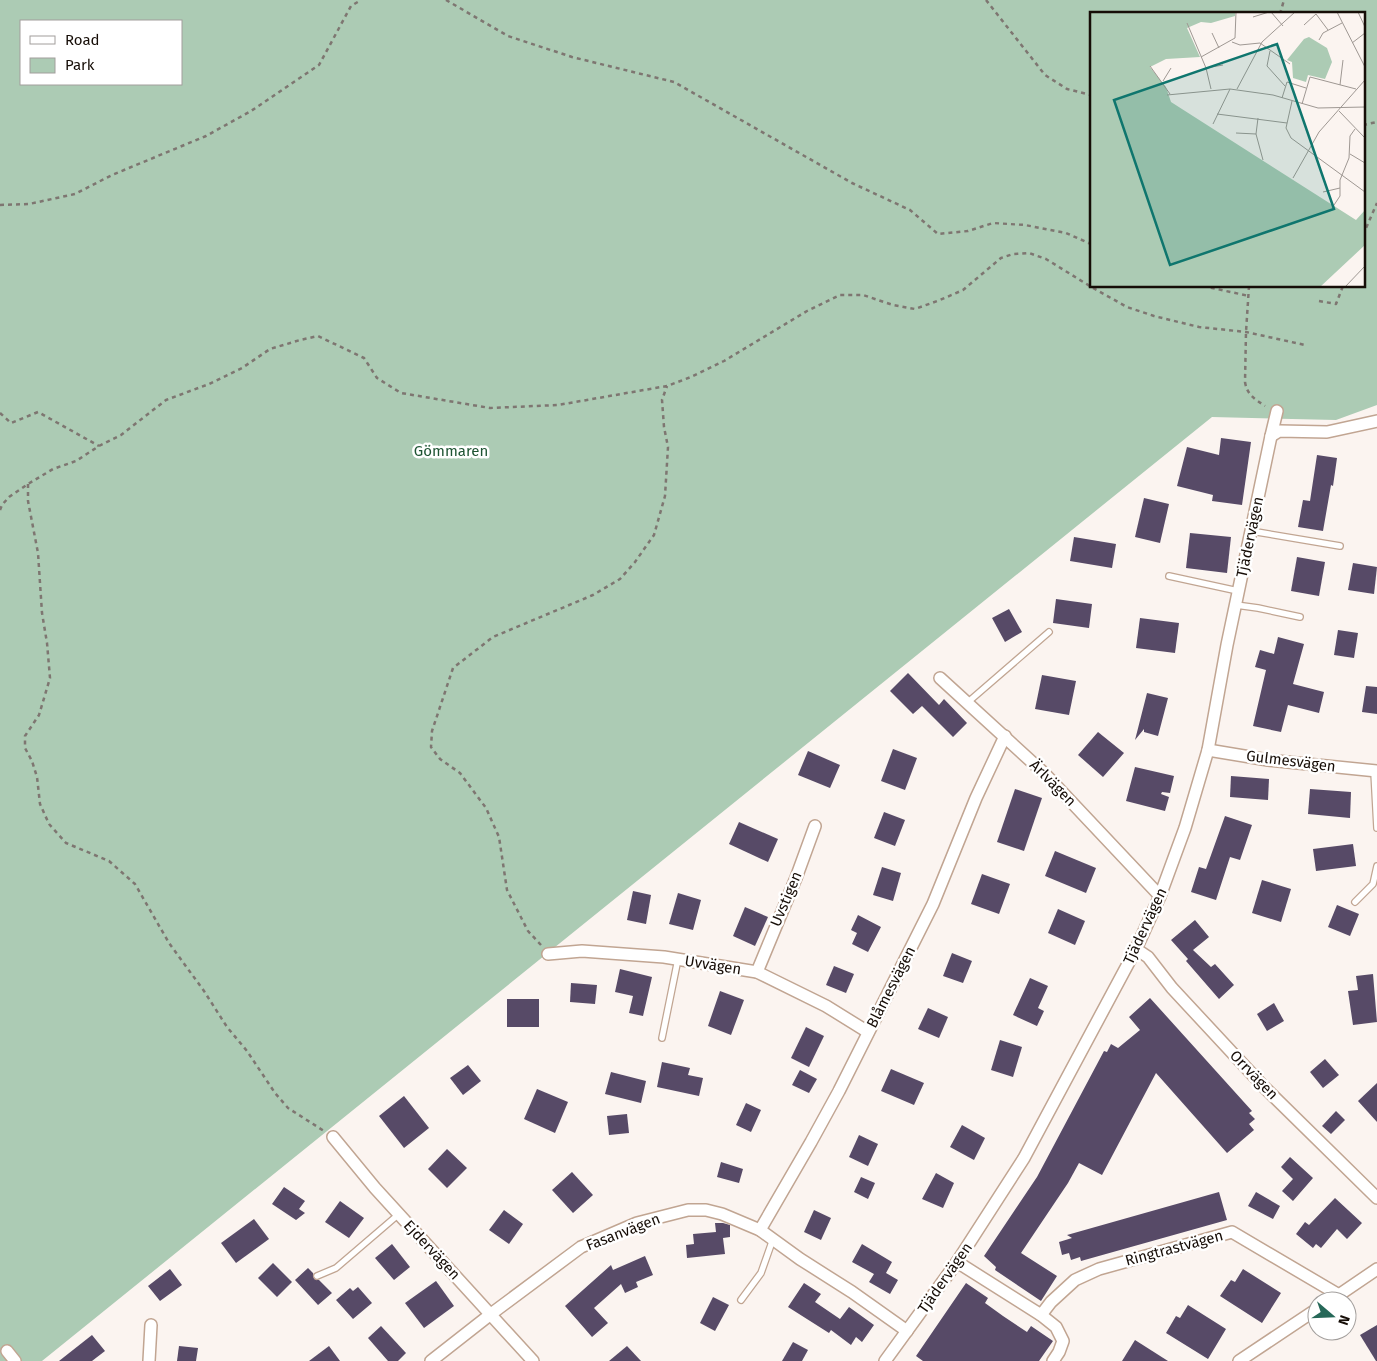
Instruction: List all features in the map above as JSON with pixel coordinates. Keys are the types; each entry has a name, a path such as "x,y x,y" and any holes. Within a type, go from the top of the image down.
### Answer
{"street":[{"name":"Tjädervägen","path":"885,1361 957,1262 1024,1158 1136,949 1160,896 1185,828 1208,750 1238,591 1277,411"},
{"path":"1271,436 1279,431 1327,432 1377,421"},
{"name":"Ärlvägen","path":"940,678 1045,774 1160,896"},
{"name":"Blåmesvägen","path":"760,1230 839,1092 933,904 976,798 1005,736"},
{"name":"Gulmesvägen","path":"1208,750 1268,760 1376,771"},
{"name":"Uvstigen","path":"757,972 815,826"},
{"name":"Orrvägen","path":"1136,949 1148,957 1172,988 1264,1087 1377,1198"},
{"name":"Uvvägen","path":"546,956 582,951 678,959 757,972 826,1006 868,1032"},
{"name":"Ejdervägen","path":"333,1137 399,1214 533,1361"},
{"name":"Fasanvägen","path":"431,1361 581,1247 637,1223 688,1210 706,1210 722,1214 760,1230 907,1331"},
{"name":"Ringtrastvägen","path":"1041,1315 1051,1302 1075,1280 1098,1269 1232,1232 1323,1291"},
{"path":"957,1262 1041,1315 1056,1327 1063,1341 1053,1361"},
{"path":"1344,1291 1377,1269"},
{"path":"1239,1361 1307,1316"},
{"path":"149,1361 151,1325"},
{"path":"7,1351 16,1361"}],"lane":[{"path":"1251,531 1340,546"},
{"path":"1169,576 1238,591"},
{"path":"1236,605 1300,617"},
{"path":"967,702 1050,632"},
{"name":"Gulmesvägen","path":"1376,771 1377,828"},
{"path":"1354,902 1373,884 1377,866"},
{"path":"662,1038 678,959"},
{"path":"317,1276 336,1268 399,1214"},
{"path":"740,1300 761,1273 773,1239"}],"path":[{"path":"0,205 29,204 75,194 112,175 206,136 251,111 319,65 351,6 361,0"},
{"path":"446,0 508,36 572,57 674,82 852,183 910,210 938,234 968,231 993,223 1025,225 1066,233 1090,244"},
{"path":"986,0 1045,75 1067,89 1090,94"},
{"path":"1364,125 1377,122"},
{"path":"1364,233 1377,203"},
{"path":"0,510 9,497 28,484 53,469 76,461 121,435 166,400 209,384 242,368 270,349 318,336 364,358 377,378 401,393 490,408 558,405 666,386 691,377 724,361 798,315 840,294 863,295 893,305 915,308 940,300 963,290 1002,258 1014,254 1029,253 1046,259 1090,286"},
{"path":"1093,288 1127,307 1154,316 1199,327 1246,332 1305,345"},
{"path":"1212,288 1249,296"},
{"path":"1249,288 1246,332 1246,388 1250,395 1270,409 1277,411"},
{"path":"1319,301 1336,304 1342,288"},
{"path":"546,956 528,931 506,890 499,837 486,808 460,773 440,759 431,747 432,731 453,668 493,637 593,595 620,579 654,535 665,496 668,447 662,400 666,386"},
{"path":"0,414 11,423 38,412 99,446"},
{"path":"28,484 28,501 38,553 42,613 50,678 39,715 24,736 25,748 37,777 40,804 49,824 66,843 110,861 135,884 169,943 275,1093 288,1108 333,1137"}],"green space":[{"name":"Gömmaren","path":"0,0 1377,0 1377,405 1336,420 1212,417 42,1361 0,1361"}],"building":[{"path":"1221,438 1251,442 1242,505 1212,501 1213,495 1177,486 1187,447 1219,455"},
{"path":"1317,455 1337,458 1323,531 1298,527 1303,500 1310,501"},
{"path":"1144,498 1169,504 1160,543 1135,537"},
{"path":"1190,533 1231,537 1227,573 1186,568"},
{"path":"1074,537 1116,544 1112,568 1070,561"},
{"path":"1297,557 1325,562 1319,596 1291,591"},
{"path":"1353,563 1377,567 1374,594 1348,590"},
{"path":"1056,599 1092,604 1089,628 1053,623"},
{"path":"1009,609 1022,632 1005,642 992,618"},
{"path":"1140,618 1179,623 1175,653 1136,648"},
{"path":"1338,630 1358,633 1354,658 1334,655"},
{"path":"1278,637 1304,644 1293,684 1324,692 1319,713 1288,705 1281,732 1253,726 1266,670 1255,667 1260,650 1274,654"},
{"path":"908,673 939,705 944,699 967,723 953,737 922,706 913,714 890,691"},
{"path":"1042,675 1076,681 1069,715 1035,709"},
{"path":"1366,686 1377,687 1377,714 1362,712"},
{"path":"1147,693 1168,698 1158,736 1144,732 1144,729 1135,740"},
{"path":"1098,732 1124,753 1103,777 1078,755"},
{"path":"893,749 917,758 905,790 881,781"},
{"path":"808,751 840,765 830,788 798,775"},
{"path":"1135,767 1174,776 1170,793 1162,792 1161,794 1169,797 1165,811 1126,801"},
{"path":"1231,776 1269,779 1268,800 1230,797"},
{"path":"1015,789 1042,798 1024,851 997,842"},
{"path":"1310,789 1351,792 1350,818 1308,814"},
{"path":"884,812 905,820 895,846 874,838"},
{"path":"1225,816 1252,825 1240,860 1230,857 1216,900 1191,892 1199,867 1206,869"},
{"path":"739,822 778,839 768,862 729,844"},
{"path":"1353,844 1356,866 1316,871 1313,849"},
{"path":"1055,851 1096,868 1086,893 1045,876"},
{"path":"882,867 901,873 893,901 873,895"},
{"path":"982,874 1010,884 999,914 971,904"},
{"path":"1262,880 1291,889 1281,922 1252,913"},
{"path":"633,891 651,895 646,924 627,920"},
{"path":"678,893 701,900 693,930 669,924"},
{"path":"1337,905 1359,914 1350,936 1328,927"},
{"path":"745,907 768,917 755,946 733,936"},
{"path":"1058,909 1085,921 1075,945 1048,933"},
{"path":"858,915 881,927 868,952 852,944 857,933 851,930"},
{"path":"1195,920 1209,937 1193,950 1211,967 1215,964 1234,985 1219,999 1186,961 1188,959 1171,940"},
{"path":"952,953 972,961 963,983 943,976"},
{"path":"834,966 854,974 846,993 826,985"},
{"path":"620,969 652,977 643,1016 629,1013 633,996 615,992"},
{"path":"1373,974 1377,1022 1353,1025 1348,991 1358,990 1356,976"},
{"path":"1030,978 1048,986 1038,1008 1044,1011 1037,1026 1013,1015"},
{"path":"571,983 597,985 595,1004 570,1002"},
{"path":"720,991 744,1000 731,1035 708,1026"},
{"path":"1150,998 1252,1111 1249,1113 1255,1119 1249,1124 1254,1130 1227,1153 1156,1073 1102,1175 1079,1163 1068,1183 1021,1253 1057,1276 1041,1301 995,1270 996,1267 984,1256 1037,1177 1104,1051 1107,1052 1111,1044 1118,1048 1140,1030 1129,1017"},
{"path":"507,999 539,999 539,1027 507,1027"},
{"path":"1274,1003 1284,1021 1267,1031 1257,1014"},
{"path":"928,1008 948,1017 939,1038 918,1029"},
{"path":"806,1027 824,1036 809,1067 791,1058"},
{"path":"1000,1040 1022,1047 1013,1077 991,1070"},
{"path":"1325,1059 1339,1075 1323,1088 1310,1072"},
{"path":"662,1062 690,1068 688,1075 703,1078 699,1096 657,1087"},
{"path":"468,1065 481,1081 463,1095 450,1078"},
{"path":"891,1069 924,1083 914,1105 881,1091"},
{"path":"800,1070 817,1079 809,1093 792,1085"},
{"path":"611,1072 646,1081 641,1103 605,1094"},
{"path":"1377,1083 1377,1122 1358,1101"},
{"path":"537,1089 568,1102 555,1133 524,1119"},
{"path":"404,1096 429,1128 404,1148 379,1116"},
{"path":"746,1103 761,1110 751,1132 736,1125"},
{"path":"1336,1111 1345,1120 1331,1134 1322,1126"},
{"path":"627,1114 629,1133 609,1135 607,1116"},
{"path":"962,1125 985,1138 974,1160 950,1147"},
{"path":"859,1135 878,1144 868,1166 849,1157"},
{"path":"447,1149 467,1168 447,1188 428,1169"},
{"path":"1290,1157 1313,1178 1293,1201 1282,1191 1293,1179 1281,1167"},
{"path":"721,1162 743,1169 739,1183 717,1177"},
{"path":"572,1172 593,1195 573,1213 552,1190"},
{"path":"936,1173 954,1183 943,1208 922,1199"},
{"path":"861,1177 875,1183 868,1199 854,1192"},
{"path":"284,1187 305,1201 299,1209 305,1213 296,1220 272,1204"},
{"path":"1219,1192 1227,1220 1081,1261 1080,1257 1071,1260 1069,1253 1062,1255 1059,1242 1072,1238 1067,1235"},
{"path":"1256,1192 1280,1206 1273,1219 1248,1206"},
{"path":"1335,1198 1362,1223 1347,1239 1337,1229 1321,1248 1316,1244 1313,1248 1296,1234 1305,1222 1309,1225"},
{"path":"340,1201 364,1218 349,1238 325,1222"},
{"path":"504,1210 523,1224 509,1244 489,1230"},
{"path":"814,1210 831,1218 821,1240 804,1232"},
{"path":"254,1219 269,1239 236,1263 221,1243"},
{"path":"715,1223 730,1225 730,1237 723,1238 725,1254 687,1258 686,1245 694,1244 693,1234 716,1232"},
{"path":"392,1244 410,1267 394,1280 375,1258"},
{"path":"862,1244 892,1262 886,1273 898,1280 890,1294 869,1282 874,1274 852,1262"},
{"path":"645,1256 653,1275 636,1282 638,1287 625,1293 621,1284 594,1308 608,1323 592,1337 565,1306 611,1265 613,1270"},
{"path":"273,1263 292,1282 277,1297 258,1278"},
{"path":"308,1268 313,1273 314,1279 319,1280 332,1293 318,1305 295,1280"},
{"path":"170,1269 182,1285 160,1301 148,1286"},
{"path":"1243,1269 1281,1293 1262,1323 1220,1296 1231,1280 1235,1282"},
{"path":"436,1281 454,1306 424,1328 405,1303"},
{"path":"804,1283 821,1294 815,1302 840,1319 849,1307 874,1325 862,1342 856,1337 851,1345 831,1330 829,1333 788,1307"},
{"path":"966,1283 988,1298 985,1303 1027,1332 1031,1326 1053,1341 1039,1361 923,1361 916,1356"},
{"path":"358,1287 372,1303 353,1319 336,1300 350,1288 353,1291"},
{"path":"713,1297 729,1305 715,1331 700,1323"},
{"path":"1188,1305 1226,1329 1208,1359 1166,1333 1176,1316 1180,1318"},
{"path":"1377,1325 1377,1361 1376,1361 1360,1335"},
{"path":"381,1326 406,1353 398,1361 388,1361 368,1338"},
{"path":"92,1335 105,1351 92,1361 59,1361"},
{"path":"1135,1340 1168,1361 1122,1361"},
{"path":"793,1342 808,1350 802,1361 782,1361"},
{"path":"179,1346 198,1348 196,1361 177,1361"},
{"path":"329,1346 340,1361 309,1361"},
{"path":"627,1346 641,1361 609,1361"}]}
